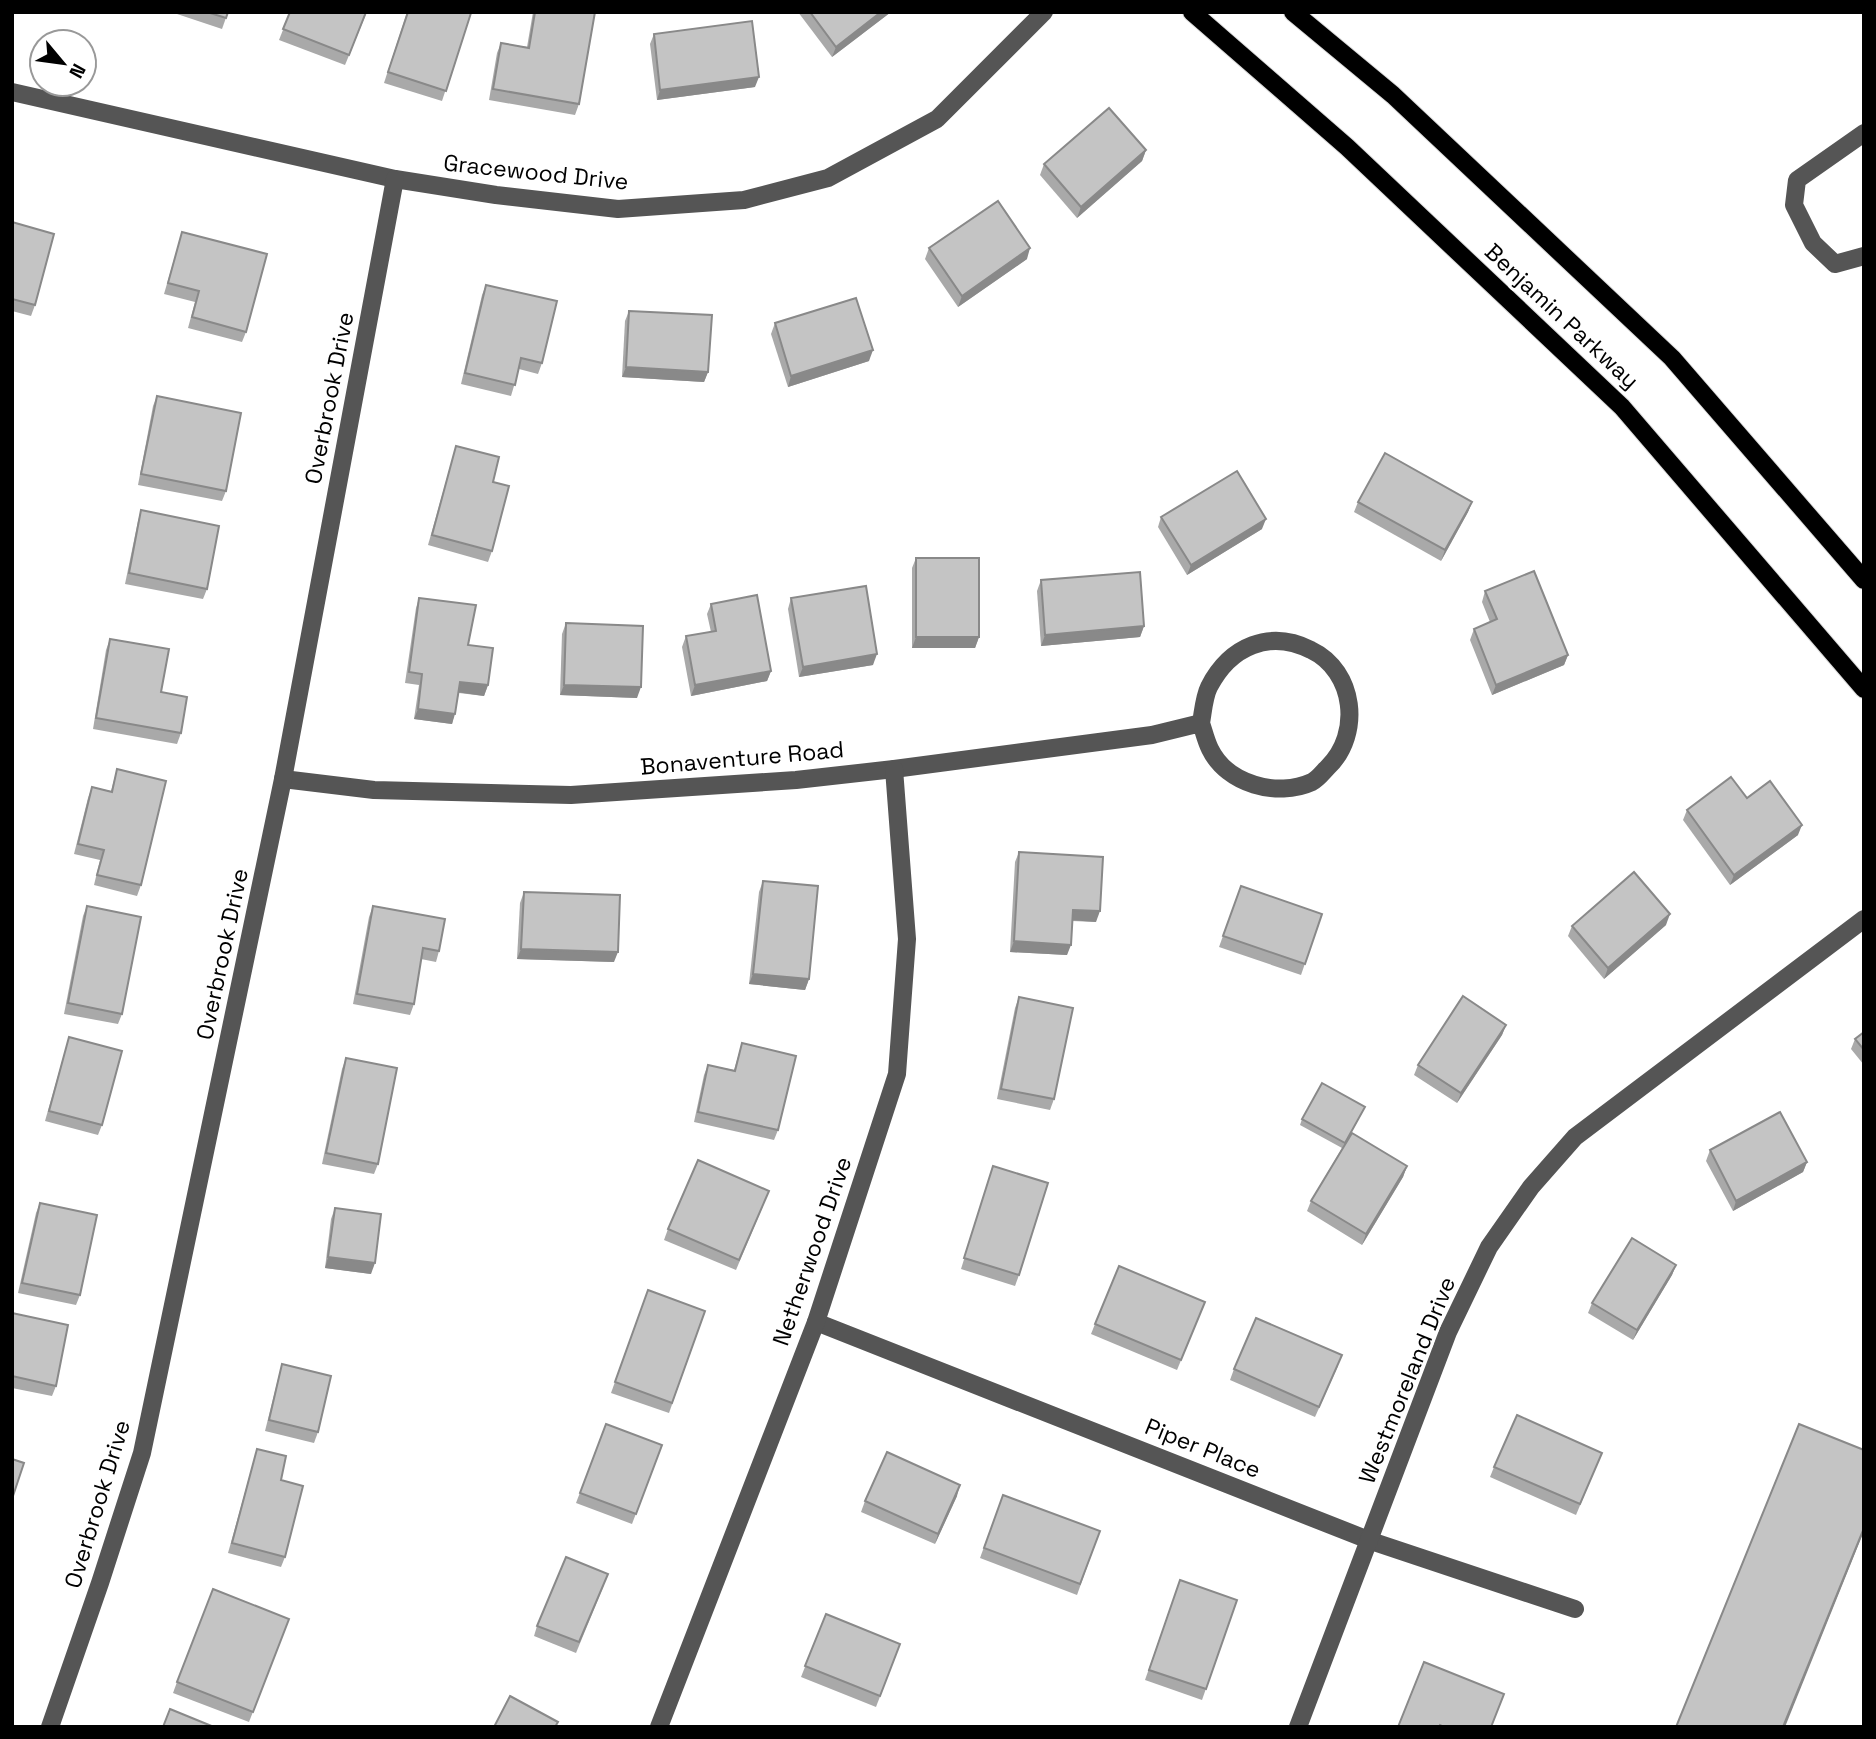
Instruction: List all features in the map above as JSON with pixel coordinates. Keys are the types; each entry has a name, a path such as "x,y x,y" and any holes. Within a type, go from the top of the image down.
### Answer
{"main road":[{"name":"Benjamin Parkway","path":"1192,12 1347,147 1622,407 1864,689"},
{"name":"Benjamin Parkway","path":"1293,12 1393,95 1672,358 1864,580"}],"street":[{"name":"Gracewood Drive","path":"12,92 395,179 618,209 744,200 828,178 937,119 1044,12"},
{"path":"1864,133 1797,180 1794,205 1813,243 1835,264 1864,256"},
{"name":"Overbrook Drive","path":"50,1727 142,1453 283,779 395,179"},
{"path":"1272,639 1298,643 1320,654 1341,675 1349,698 1349,727 1337,759 1313,781 1283,789 1251,785 1227,771 1210,750 1201,723 1208,688 1228,661 1251,645 1272,639"},
{"name":"Bonaventure Road","path":"283,779 374,789 571,795 796,780 894,769 1152,734 1201,723"},
{"name":"Netherwood Drive","path":"659,1727 816,1322 897,1074 907,939 894,769"},
{"name":"Westmoreland Drive","path":"1298,1727 1371,1541 1448,1332 1489,1247 1531,1187 1575,1137 1864,919"},
{"name":"Piper Place","path":"816,1322 1371,1541 1575,1609"}],"building":[{"path":"207,12 228,12 226,18"},
{"path":"290,12 366,12 349,55 283,29"},
{"path":"408,12 471,13 446,91 388,72"},
{"path":"535,12 595,12 579,104 493,89 501,43 529,48"},
{"path":"810,12 881,12 836,47"},
{"path":"752,21 759,77 660,90 654,34"},
{"path":"1109,108 1146,150 1081,207 1044,164"},
{"path":"998,201 1030,248 962,296 929,248"},
{"path":"12,222 54,234 35,305 12,299"},
{"path":"182,232 267,254 246,332 192,317 199,291 168,283"},
{"path":"486,285 557,301 542,363 521,358 515,385 465,373"},
{"path":"856,298 873,350 791,376 775,323"},
{"path":"629,311 712,315 708,372 626,367"},
{"path":"157,396 241,413 226,491 141,474"},
{"path":"456,446 499,457 493,482 509,486 492,551 432,535"},
{"path":"1385,453 1472,502 1445,550 1358,502"},
{"path":"1237,471 1266,519 1191,565 1161,517"},
{"path":"141,510 219,526 207,589 129,573"},
{"path":"916,558 979,558 979,637 916,637"},
{"path":"1534,571 1568,655 1496,685 1474,629 1497,619 1485,591"},
{"path":"1140,572 1144,626 1045,635 1041,580"},
{"path":"866,586 877,654 803,667 791,598"},
{"path":"757,595 771,671 695,685 686,636 716,631 711,604"},
{"path":"419,598 476,605 468,645 493,648 488,685 460,682 455,714 418,709 422,674 409,672"},
{"path":"566,623 643,626 641,687 564,685"},
{"path":"110,639 169,649 161,692 187,697 181,733 96,718"},
{"path":"117,769 166,781 141,885 97,875 104,850 78,844 92,787 112,792"},
{"path":"1731,777 1747,798 1770,781 1802,825 1734,875 1687,810"},
{"path":"1019,852 1103,857 1100,911 1073,910 1071,945 1014,941"},
{"path":"1634,872 1670,914 1608,968 1572,926"},
{"path":"763,881 818,886 809,979 753,974"},
{"path":"1241,886 1322,914 1305,964 1223,936"},
{"path":"524,892 620,895 618,952 521,949"},
{"path":"87,906 141,917 122,1014 68,1003"},
{"path":"373,906 445,919 439,951 423,948 414,1004 357,994"},
{"path":"1463,996 1506,1025 1461,1093 1418,1065"},
{"path":"1019,997 1073,1008 1054,1099 1001,1089"},
{"path":"1864,1032 1864,1050 1855,1039"},
{"path":"69,1037 122,1051 102,1125 49,1111"},
{"path":"742,1043 796,1056 778,1130 698,1112 708,1065 735,1071"},
{"path":"346,1058 397,1068 378,1164 326,1153"},
{"path":"1322,1083 1365,1107 1345,1143 1302,1119"},
{"path":"1780,1112 1807,1162 1736,1201 1710,1150"},
{"path":"1352,1133 1407,1166 1366,1234 1311,1201"},
{"path":"698,1160 769,1191 739,1260 668,1229"},
{"path":"993,1166 1048,1183 1019,1275 964,1258"},
{"path":"40,1203 97,1215 80,1295 22,1283"},
{"path":"335,1208 381,1214 375,1263 328,1257"},
{"path":"1632,1238 1676,1265 1637,1330 1592,1303"},
{"path":"1119,1266 1205,1302 1181,1360 1095,1324"},
{"path":"648,1290 705,1311 672,1403 615,1382"},
{"path":"12,1313 68,1325 56,1386 12,1376"},
{"path":"1256,1318 1342,1355 1319,1407 1234,1369"},
{"path":"282,1364 331,1376 318,1432 269,1420"},
{"path":"1517,1415 1602,1453 1580,1504 1494,1467"},
{"path":"606,1424 662,1445 636,1514 580,1493"},
{"path":"1799,1424 1864,1450 1864,1528 1783,1727 1676,1727"},
{"path":"257,1449 286,1456 281,1480 303,1486 285,1557 232,1543"},
{"path":"887,1452 960,1485 938,1534 865,1501"},
{"path":"12,1459 24,1463 12,1499"},
{"path":"1003,1495 1100,1531 1080,1584 984,1548"},
{"path":"566,1557 608,1574 579,1642 537,1626"},
{"path":"1180,1580 1237,1600 1206,1689 1149,1670"},
{"path":"213,1589 289,1619 253,1712 177,1682"},
{"path":"826,1614 900,1644 880,1696 805,1666"},
{"path":"1424,1662 1504,1694 1491,1727 1398,1727"},
{"path":"510,1696 558,1722 555,1727 494,1727"},
{"path":"170,1709 214,1727 163,1727"}]}
